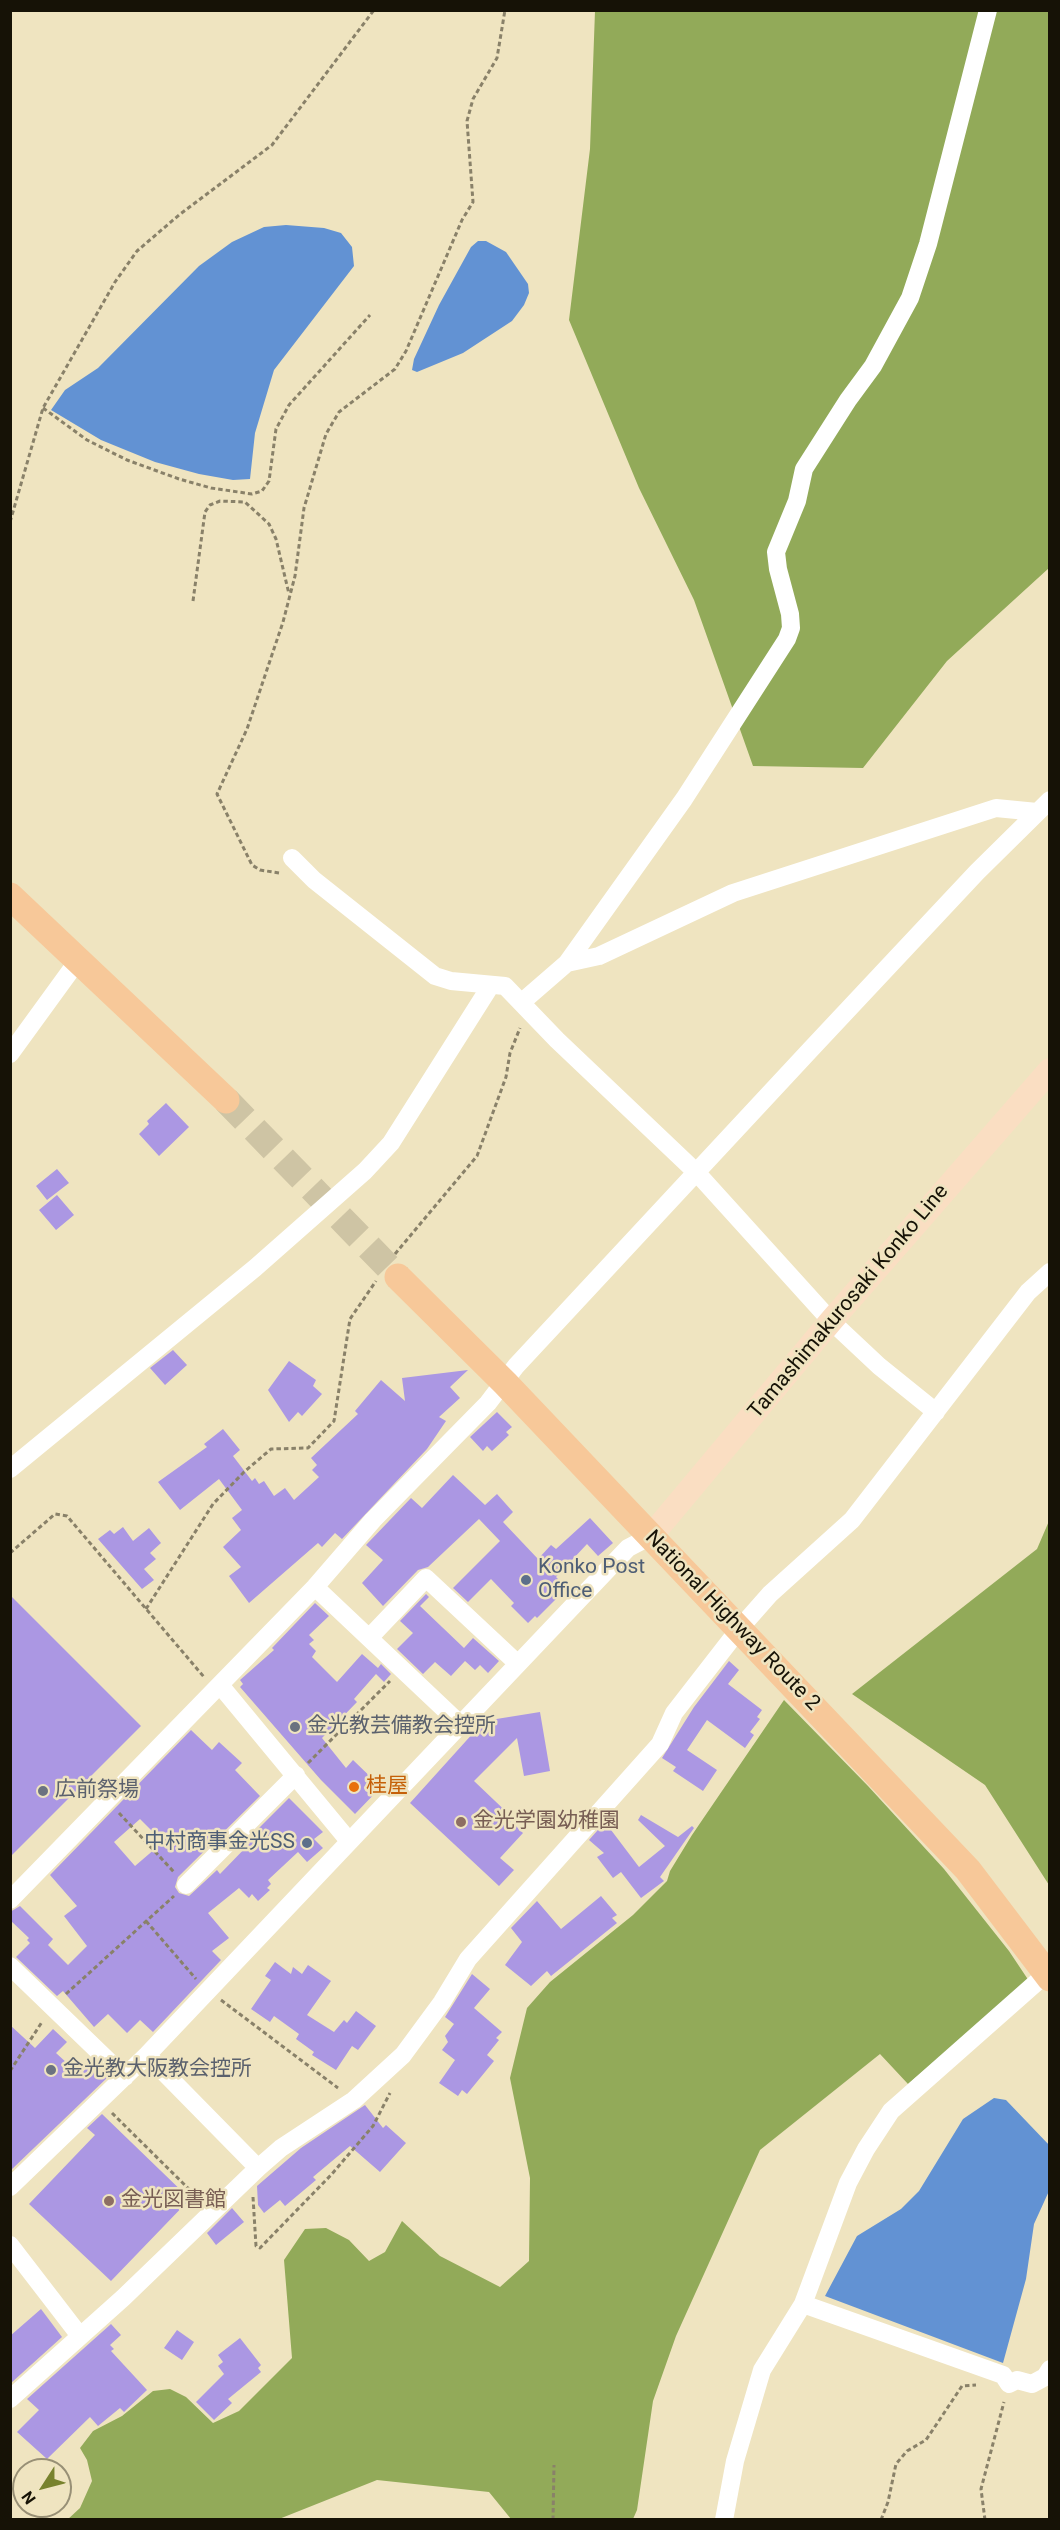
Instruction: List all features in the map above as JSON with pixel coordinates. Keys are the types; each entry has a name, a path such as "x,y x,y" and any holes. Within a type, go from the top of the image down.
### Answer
{"highway":[{"path":"10,896 79,958 226,1100"},
{"name":"National Highway Route 2","path":"391,1269 505,1383 968,1870 1048,1976"}],"main road":[{"name":"Tamashimakurosaki Konko Line","path":"651,1536 831,1321 1046,1083"}],"street":[{"path":"527,1006 567,963 684,800 787,639 791,628 790,614 776,552 797,501 804,469 873,366 910,298 931,233 988,10"},
{"path":"567,963 599,956 733,893 996,808 1043,806"},
{"path":"10,1900 315,1587 373,1521 505,1383 516,1366 977,872 1043,806"},
{"path":"292,858 314,880 435,976 451,981 505,986 566,1048 697,1173 831,1321 879,1366 936,1412"},
{"path":"10,1054 79,958"},
{"path":"10,1469 255,1269 365,1171 391,1143 491,985"},
{"path":"10,2399 81,2336 281,2148 354,2100 403,2055 442,2002 468,1959 660,1744 674,1713 740,1628 777,1587 852,1520 1028,1292 1050,1272"},
{"path":"10,2187 147,2055 628,1548 651,1536"},
{"path":"369,1638 426,1578 518,1664"},
{"path":"315,1587 460,1724"},
{"path":"217,1687 296,1775 349,1841"},
{"path":"186,1885 296,1775"},
{"path":"10,1966 125,2077"},
{"path":"724,2520 735,2461 762,2370 803,2304 848,2183 891,2111 1048,1976"},
{"path":"147,2055 255,2171"},
{"path":"10,2245 81,2336"},
{"path":"803,2304 1003,2375 1009,2384 1017,2380 1032,2384 1045,2377 1050,2369"}],"path":[{"path":"10,522 43,408 115,282 136,251 179,215 272,145 374,10"},
{"path":"280,873 260,870 252,865 217,794 236,756 259,696 290,596 304,508 326,434 339,412 395,369 406,351 462,220 473,202 467,121 473,99 497,58 505,10"},
{"path":"43,408 87,440 127,460 179,479 243,493 262,491 269,481 276,429 289,405 370,315"},
{"path":"243,493 245,502 269,524 276,539 290,596"},
{"path":"193,601 205,512 210,505 220,501 245,502"},
{"path":"146,1609 213,1504 244,1472 271,1449 308,1448 334,1421 350,1319 477,1156 506,1077 510,1053 527,1006"},
{"path":"10,1553 55,1514 67,1516 146,1609 217,1687"},
{"path":"296,1775 401,1670"},
{"path":"10,2071 63,1997 186,1885 108,1800"},
{"path":"146,1921 182,1966 208,1991 354,2100"},
{"path":"255,2171 256,2246 260,2248 331,2175 373,2126 392,2089"},
{"path":"99,2101 213,2212"},
{"path":"881,2520 888,2502 896,2464 907,2451 926,2440 962,2386 1009,2384 981,2489 985,2520"},
{"path":"554,2465 554,2520"}],"green space":[{"path":"595,11 1049,11 1049,568 947,661 863,768 753,766 694,600 639,488 569,320 590,149"},
{"path":"1049,1521 1049,1885 985,1785 852,1694 1037,1549"},
{"path":"784,1700 868,1786 944,1869 1009,1951 1029,1981 908,2084 880,2054 760,2150 676,2336 653,2401 637,2510 633,2519 511,2519 489,2492 377,2480 279,2519 67,2520 72,2518 80,2508 92,2481 87,2460 80,2448 93,2431 122,2416 153,2391 170,2389 186,2397 213,2423 239,2411 292,2358 284,2260 305,2229 326,2228 349,2240 369,2261 385,2252 402,2221 440,2256 500,2287 529,2261 530,2178 510,2078 527,2008 550,1982 633,1915 667,1881 670,1871"}],"water":[{"path":"286,225 324,228 341,233 352,247 354,266 274,370 255,433 250,479 233,480 199,474 155,462 101,440 51,410 65,390 98,368 199,266 232,242 264,227"},
{"path":"478,241 486,241 506,252 528,284 529,293 524,305 512,321 463,353 417,372 412,370 414,359 439,305 471,247"},
{"path":"994,2098 1006,2100 1050,2146 1049,2191 1034,2224 1026,2279 1003,2363 825,2296 857,2236 901,2209 919,2191 963,2119"}],"building":[{"path":"166,1103 189,1127 159,1156 139,1134 149,1124 147,1121"},
{"path":"57,1169 69,1183 47,1200 36,1186"},
{"path":"57,1195 74,1215 56,1230 39,1210"},
{"path":"173,1350 187,1365 165,1385 150,1368"},
{"path":"289,1361 316,1380 313,1386 322,1394 302,1416 298,1412 289,1422 268,1390"},
{"path":"468,1370 450,1387 460,1398 439,1417 446,1421 427,1449 342,1539 335,1533 322,1547 318,1543 249,1603 229,1576 241,1567 223,1547 241,1530 232,1518 242,1510 219,1479 180,1510 158,1482 207,1447 204,1444 223,1429 240,1450 233,1456 252,1481 255,1478 259,1484 264,1481 274,1496 285,1488 294,1500 319,1477 312,1470 317,1465 311,1458 358,1414 355,1411 381,1380 405,1401 402,1378"},
{"path":"497,1412 512,1427 506,1432 509,1435 492,1451 487,1446 483,1451 470,1437"},
{"path":"453,1475 485,1505 497,1494 513,1512 503,1522 538,1559 551,1545 556,1549 590,1518 613,1543 598,1556 587,1544 556,1577 567,1588 537,1618 535,1616 528,1623 511,1606 514,1603 491,1579 468,1602 453,1588 500,1541 479,1519 428,1567 418,1570 383,1606 362,1583 383,1560 366,1545 411,1498 422,1508"},
{"path":"123,1527 133,1541 149,1528 161,1543 150,1553 156,1559 144,1569 154,1580 142,1589 98,1539 110,1530 114,1534"},
{"path":"426,1594 429,1597 420,1606 464,1648 473,1638 499,1661 488,1673 480,1665 475,1670 465,1661 451,1676 435,1662 423,1674 397,1649 413,1633 400,1621"},
{"name":"広前祭場","path":"10,1595 141,1726 10,1857"},
{"path":"315,1603 329,1616 309,1635 314,1640 309,1644 316,1651 312,1657 337,1682 362,1654 378,1668 381,1664 391,1674 384,1682 376,1674 354,1699 357,1702 322,1738 346,1768 353,1760 381,1787 355,1814 321,1780 240,1687 243,1684 240,1680 274,1650 272,1648"},
{"path":"729,1661 739,1670 728,1684 762,1710 757,1717 760,1719 750,1732 754,1735 745,1748 707,1720 687,1750 717,1770 703,1791 673,1771 676,1767 662,1758 694,1707"},
{"path":"540,1712 550,1771 524,1776 517,1738 474,1781 515,1820 513,1823 523,1833 500,1858 514,1870 499,1886 410,1803 484,1721"},
{"path":"191,1730 212,1750 219,1742 242,1763 235,1770 260,1796 178,1877 175,1887 179,1893 189,1896 217,1870 220,1874 250,1843 247,1840 289,1798 323,1832 314,1839 323,1848 307,1862 298,1852 268,1880 271,1884 267,1888 270,1890 258,1901 252,1894 249,1898 239,1888 208,1913 229,1938 212,1951 221,1960 153,2032 140,2020 127,2033 108,2014 94,2027 63,1991 57,1996 16,1957 30,1943 27,1940 29,1938 10,1920 10,1912 20,1906 53,1939 48,1945 68,1965 87,1946 64,1916 77,1906 50,1875","holes":["140,1819 163,1842 135,1866 114,1842"]},
{"path":"641,1815 678,1837 692,1826 694,1828 660,1877 664,1881 641,1898 621,1872 613,1878 597,1857 604,1853 589,1840 605,1822 639,1867 665,1846 638,1820"},
{"path":"601,1896 617,1915 612,1918 617,1923 551,1976 547,1971 531,1986 505,1965 522,1942 511,1928 537,1901 561,1929"},
{"path":"275,1962 291,1974 293,1967 302,1974 308,1965 331,1981 307,2015 334,2032 344,2020 347,2023 356,2011 376,2026 358,2050 352,2046 336,2070 312,2055 314,2052 296,2039 299,2034 274,2016 270,2022 251,2009 271,1980 265,1976"},
{"path":"472,1974 490,1989 474,2008 502,2032 496,2038 499,2040 487,2055 494,2061 467,2094 462,2090 458,2096 439,2083 455,2060 442,2050 448,2042 445,2036 454,2024 445,2017"},
{"path":"10,2025 35,2048 53,2029 67,2042 56,2053 80,2075 92,2062 108,2077 10,2171"},
{"path":"365,2105 383,2128 386,2125 406,2143 380,2172 350,2146 313,2177 316,2180 285,2206 280,2200 264,2213 258,2205 257,2186 301,2148"},
{"name":"金光図書館","path":"102,2114 190,2199 111,2281 29,2204 95,2135 87,2128"},
{"path":"232,2208 244,2222 216,2245 207,2233"},
{"path":"41,2309 62,2337 11,2383 10,2336"},
{"path":"111,2324 121,2335 110,2345 114,2349 111,2351 147,2390 124,2412 120,2408 98,2426 90,2417 48,2458 17,2432 39,2410 27,2399"},
{"path":"177,2330 194,2342 182,2360 164,2348"},
{"path":"240,2338 261,2365 258,2368 261,2372 228,2399 232,2403 214,2420 196,2402 224,2374 218,2366 223,2362 218,2355"}],"tunnel":[{"path":"226,1100 398,1277"}],"place":[{"name":"Konko Post Office","path":"526,1580"},
{"name":"金光教芸備教会控所","path":"295,1727"},
{"name":"桂屋","path":"354,1787"},
{"name":"広前祭場","path":"43,1791"},
{"name":"金光学園幼稚園","path":"461,1822"},
{"name":"中村商事金光SS","path":"307,1843"},
{"name":"金光教大阪教会控所","path":"51,2070"},
{"name":"金光図書館","path":"109,2201"}]}
